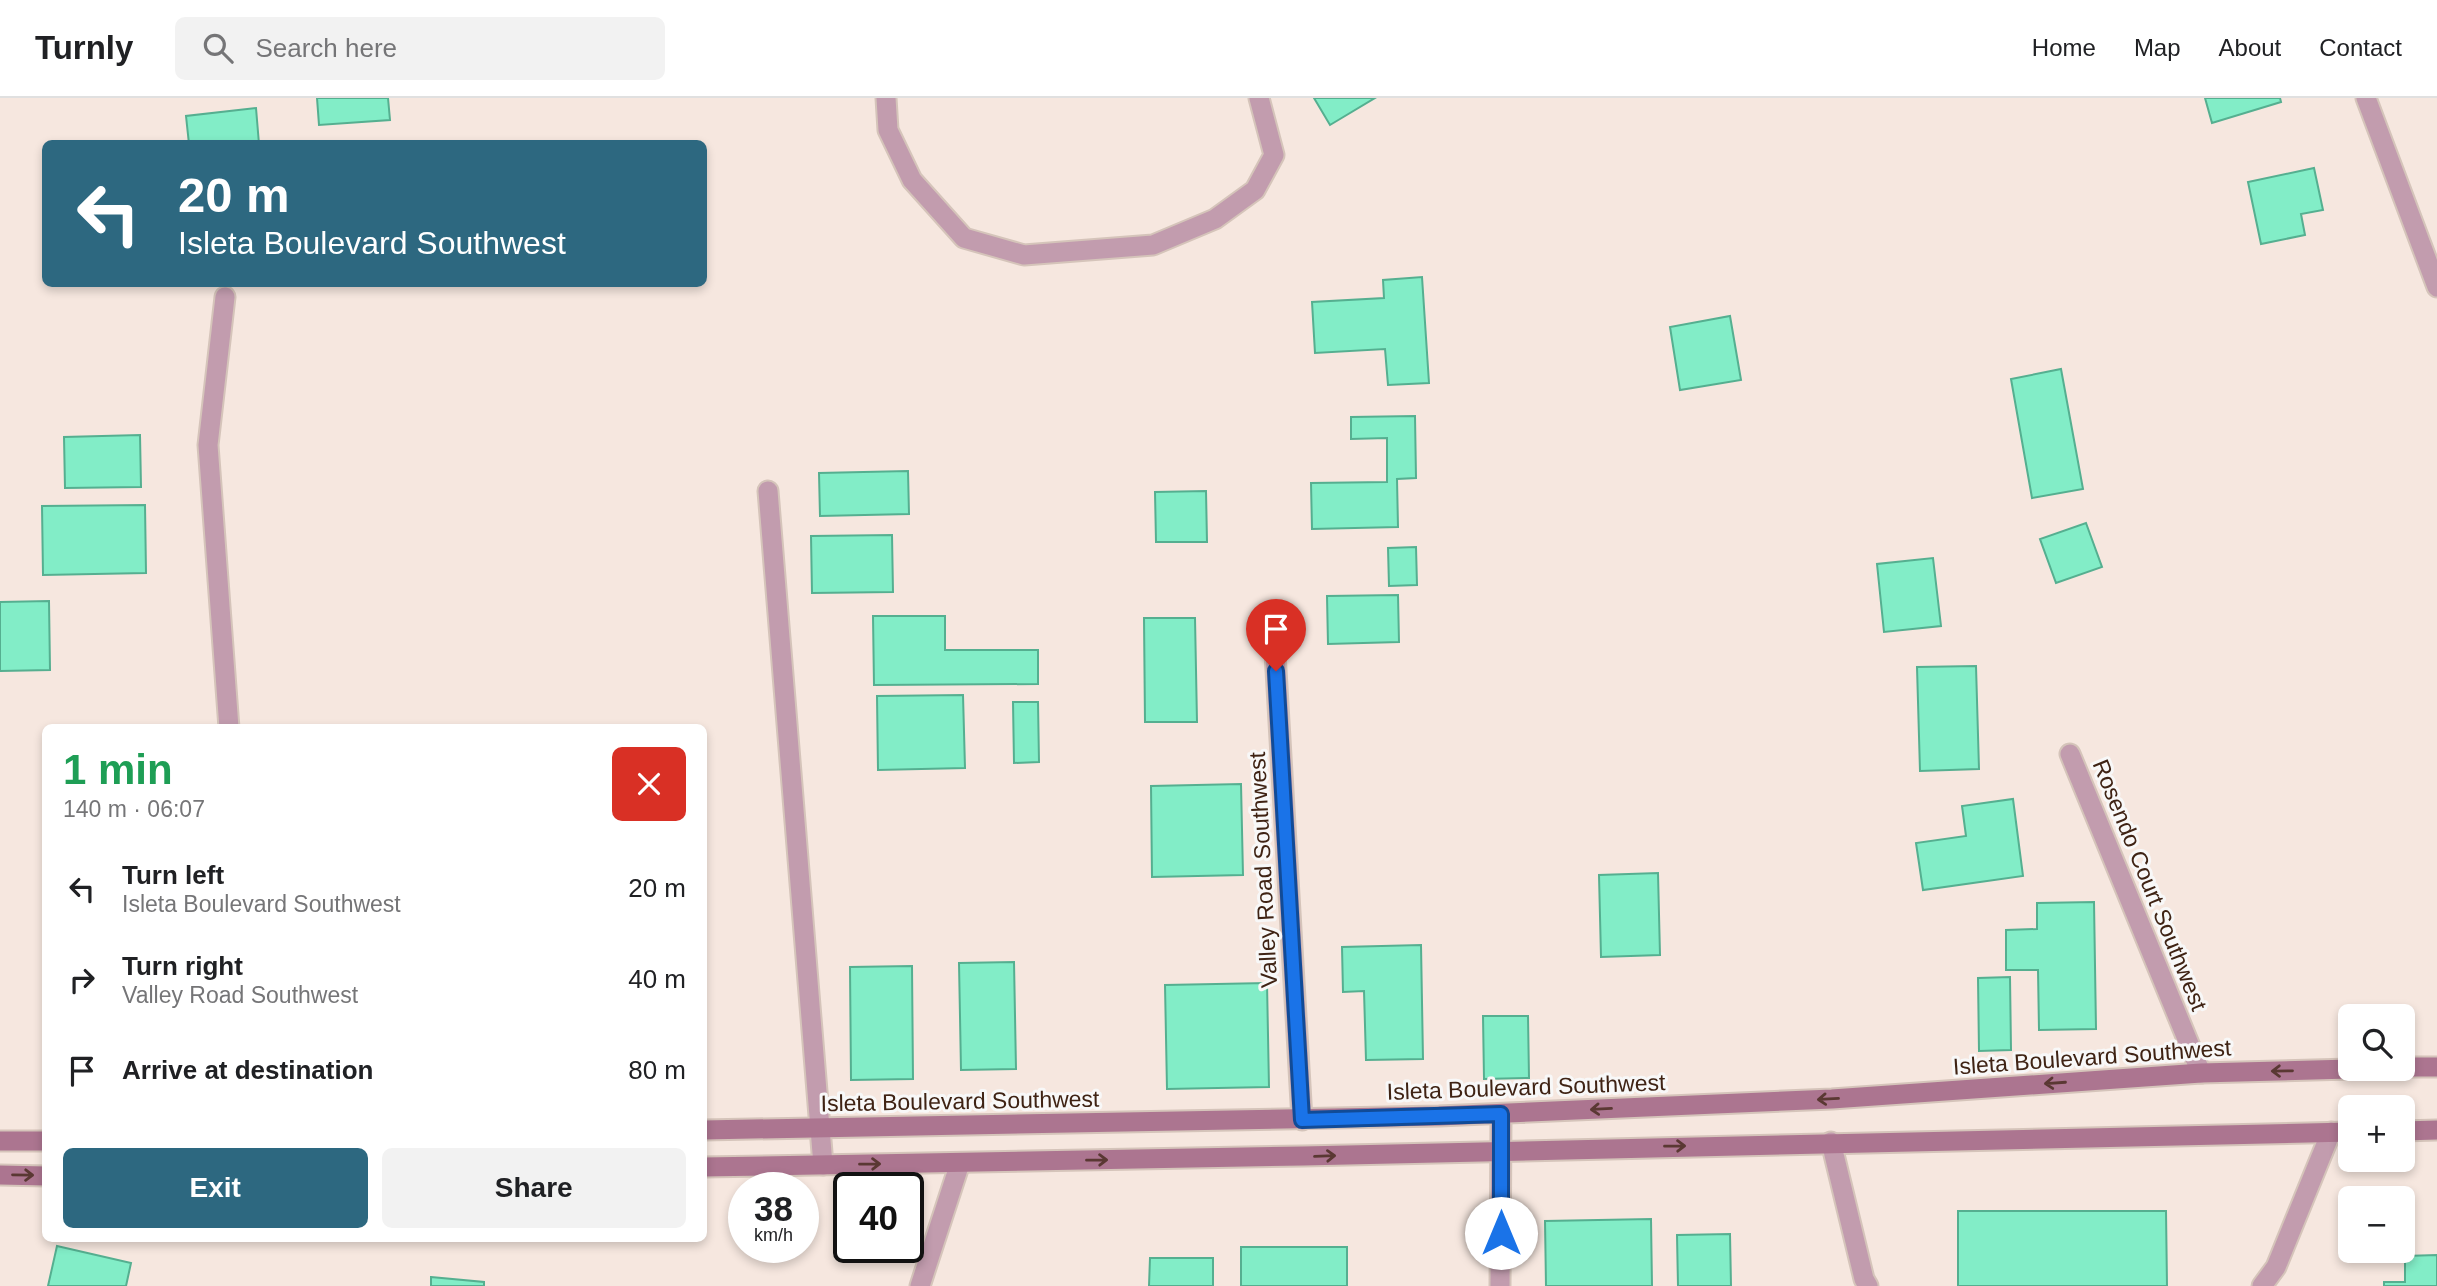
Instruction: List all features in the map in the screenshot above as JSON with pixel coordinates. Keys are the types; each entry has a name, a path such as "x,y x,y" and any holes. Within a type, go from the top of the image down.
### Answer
{"main road":[{"path":"2415,1067 2437,1066"},
{"name":"Isleta Boulevard Southwest","path":"707,1130 1501,1114 1832,1099 2201,1073 2338,1069"},
{"path":"2415,1130 2437,1130"},
{"path":"707,1167 2338,1132"},
{"path":"0,1141 42,1141"},
{"path":"0,1175 42,1176"}],"street":[{"path":"886,98 888,130 912,180 964,238 1024,255 1153,245 1215,219 1255,190 1274,155 1259,98"},
{"path":"2366,98 2437,287"},
{"path":"225,297 208,445 229,724"},
{"path":"768,491 823,1165"},
{"name":"Valley Road Southwest","path":"1273,618 1302,1120"},
{"name":"Rosendo Court Southwest","path":"2070,754 2201,1073"},
{"path":"1500,1286 1501,1114"},
{"path":"2262,1286 2276,1267 2338,1138"},
{"path":"1830,1142 1868,1286"},
{"path":"920,1286 960,1163"}],"building":[{"path":"317,98 388,98 390,120 319,125"},
{"path":"1314,98 1375,98 1330,125"},
{"path":"2205,98 2280,98 2281,102 2212,123"},
{"path":"256,108 259,140 189,140 186,116"},
{"path":"2314,168 2323,210 2301,214 2305,235 2261,244 2248,182"},
{"path":"1422,277 1429,383 1388,385 1385,349 1315,353 1312,302 1384,298 1383,280"},
{"path":"1730,316 1741,380 1680,390 1670,327"},
{"path":"2061,369 2083,489 2032,498 2011,379"},
{"path":"1415,416 1416,478 1397,479 1398,527 1312,529 1311,483 1387,482 1387,438 1351,439 1351,417"},
{"path":"140,435 141,487 65,488 64,437"},
{"path":"908,471 909,514 820,516 819,473"},
{"path":"1206,491 1207,542 1156,542 1155,492"},
{"path":"145,505 146,573 43,575 42,506"},
{"path":"2086,523 2102,567 2056,583 2040,539"},
{"path":"892,535 893,592 812,593 811,536"},
{"path":"1416,547 1417,585 1389,586 1388,548"},
{"path":"1933,558 1941,626 1884,632 1877,564"},
{"path":"1398,595 1399,642 1328,644 1327,596"},
{"path":"49,601 50,670 0,671 0,602"},
{"path":"873,616 945,616 945,650 1038,650 1038,684 874,685"},
{"path":"1144,618 1195,618 1197,722 1145,722"},
{"path":"1976,666 1979,769 1920,771 1917,667"},
{"path":"963,695 965,768 878,770 877,696"},
{"path":"1013,702 1038,702 1039,762 1014,763"},
{"path":"1241,784 1243,875 1152,877 1151,786"},
{"path":"2013,799 2023,876 1923,890 1916,843 1966,836 1962,806"},
{"path":"1658,873 1660,955 1601,957 1599,875"},
{"path":"2094,902 2096,1029 2039,1030 2038,970 2006,970 2006,930 2037,929 2037,903"},
{"path":"1421,945 1423,1059 1366,1060 1364,991 1343,992 1342,947"},
{"path":"1014,962 1016,1069 961,1070 959,963"},
{"path":"912,966 913,1079 851,1080 850,967"},
{"path":"2010,977 2011,1050 1979,1051 1978,978"},
{"path":"1267,983 1269,1087 1167,1089 1165,985"},
{"path":"1483,1016 1528,1016 1529,1078 1484,1079"},
{"path":"1958,1211 2166,1211 2167,1286 1958,1286"},
{"path":"1651,1219 1652,1286 1546,1286 1545,1221"},
{"path":"1730,1234 1731,1286 1678,1286 1677,1235"},
{"path":"57,1246 131,1263 126,1286 48,1286"},
{"path":"1241,1247 1347,1247 1347,1286 1241,1286"},
{"path":"2437,1255 2437,1286 2384,1286 2384,1282 2405,1282 2405,1263 2415,1263 2415,1256"},
{"path":"1150,1258 1213,1258 1213,1286 1149,1286"},
{"path":"431,1277 484,1282 484,1286 431,1286"}],"route":[{"path":"1276,671 1302,1120 1501,1114 1501,1233"}]}
